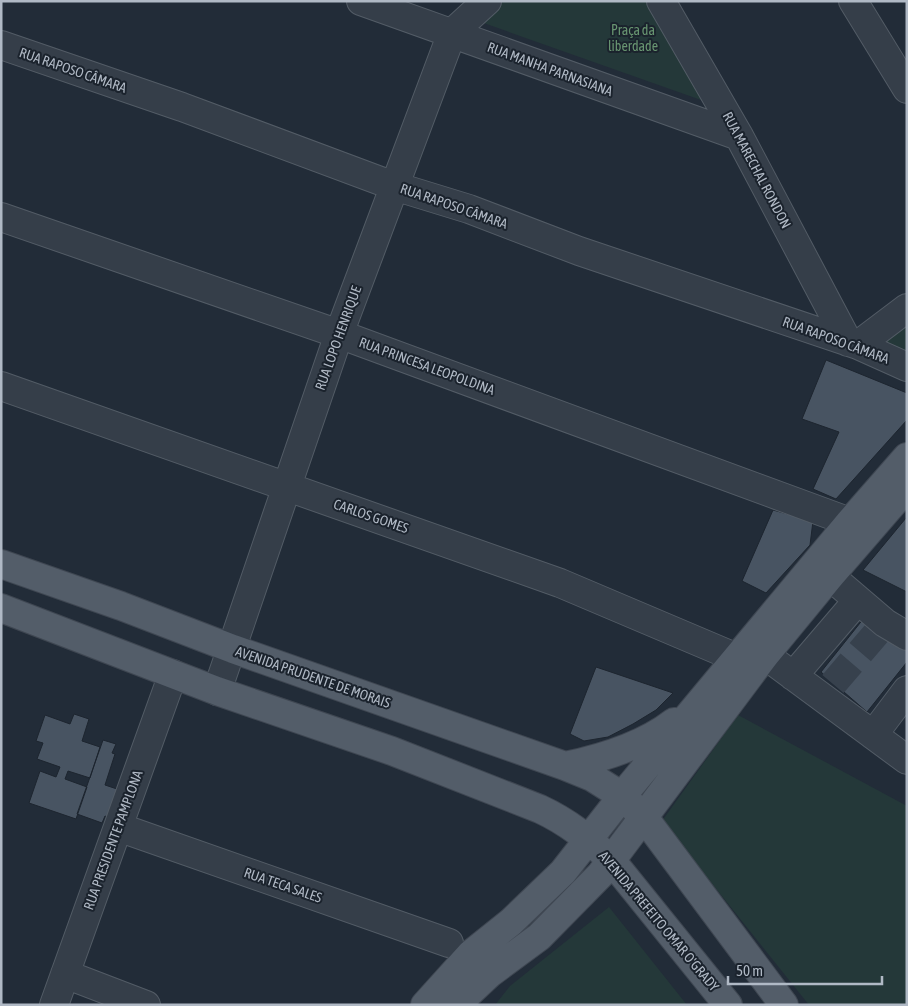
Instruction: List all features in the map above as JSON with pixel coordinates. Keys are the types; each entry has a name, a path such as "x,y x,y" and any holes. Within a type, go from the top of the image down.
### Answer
{"main road":[{"path":"426,1005 471,954 542,894 563,872 622,796 850,522 907,457"},
{"path":"456,1005 489,974 539,937 601,874 765,654 907,487"},
{"name":"AVENIDA PRUDENTE DE MORAIS","path":"1,564 121,606 233,649 565,766 592,778 622,796"},
{"path":"1,608 217,691 392,751 540,809 563,820 589,839"},
{"path":"565,766 588,762 613,754 640,742 665,729 703,699"},
{"path":"622,796 643,816 784,1005"},
{"name":"AVENIDA PREFEITO OMAR O'GRADY","path":"589,839 611,860 728,1005"}],"street":[{"name":"RUA MANHA PARNASIANA","path":"361,1 739,136"},
{"name":"RUA LOPO HENRIQUE","path":"217,691 233,649 286,486 339,334 452,34 487,1"},
{"name":"RUA MARECHAL RONDON","path":"661,1 739,136 853,344"},
{"path":"854,1 907,89"},
{"name":"RUA RAPOSO CÂMARA","path":"1,45 182,107 394,186 469,210 588,254 853,344 907,367"},
{"name":"RUA PRINCESA LEOPOLDINA","path":"1,218 339,334 850,522"},
{"path":"853,344 907,308"},
{"name":"CARLOS GOMES","path":"1,386 560,583 737,658"},
{"path":"830,576 890,629"},
{"path":"793,676 858,600"},
{"path":"765,654 793,676 827,691 873,735 907,760"},
{"name":"RUA PRESIDENTE PAMPLONA","path":"54,1005 173,674"},
{"path":"873,735 907,690"},
{"name":"RUA TECA SALES","path":"118,827 449,943"},
{"path":"65,974 146,1005"}],"green space":[{"name":"Praça da liberdade","path":"504,1 654,1 718,106 478,21"},
{"path":"907,304 907,352 882,343"},
{"path":"738,715 907,806 907,1005 809,1005 662,821"},
{"path":"609,907 687,1005 495,1005 510,986"}],"building":[{"path":"826,360 907,393 907,420 836,499 813,489 839,432 802,419"},
{"path":"773,510 813,521 810,545 766,593 742,581"},
{"path":"907,518 907,592 863,570"},
{"path":"864,618 907,648 907,662 867,712 821,672"},
{"path":"596,667 673,693 656,710 633,724 608,737 584,741 570,734"},
{"path":"74,714 89,719 82,741 100,747 90,778 68,771 65,779 87,787 76,819 29,803 40,771 56,777 60,767 37,759 43,743 36,741 45,715 70,724"},
{"path":"103,740 116,744 112,753 115,754 105,785 123,791 113,819 105,816 102,823 77,814"}],"tunnel":[{"path":"833,684 880,629"}]}
